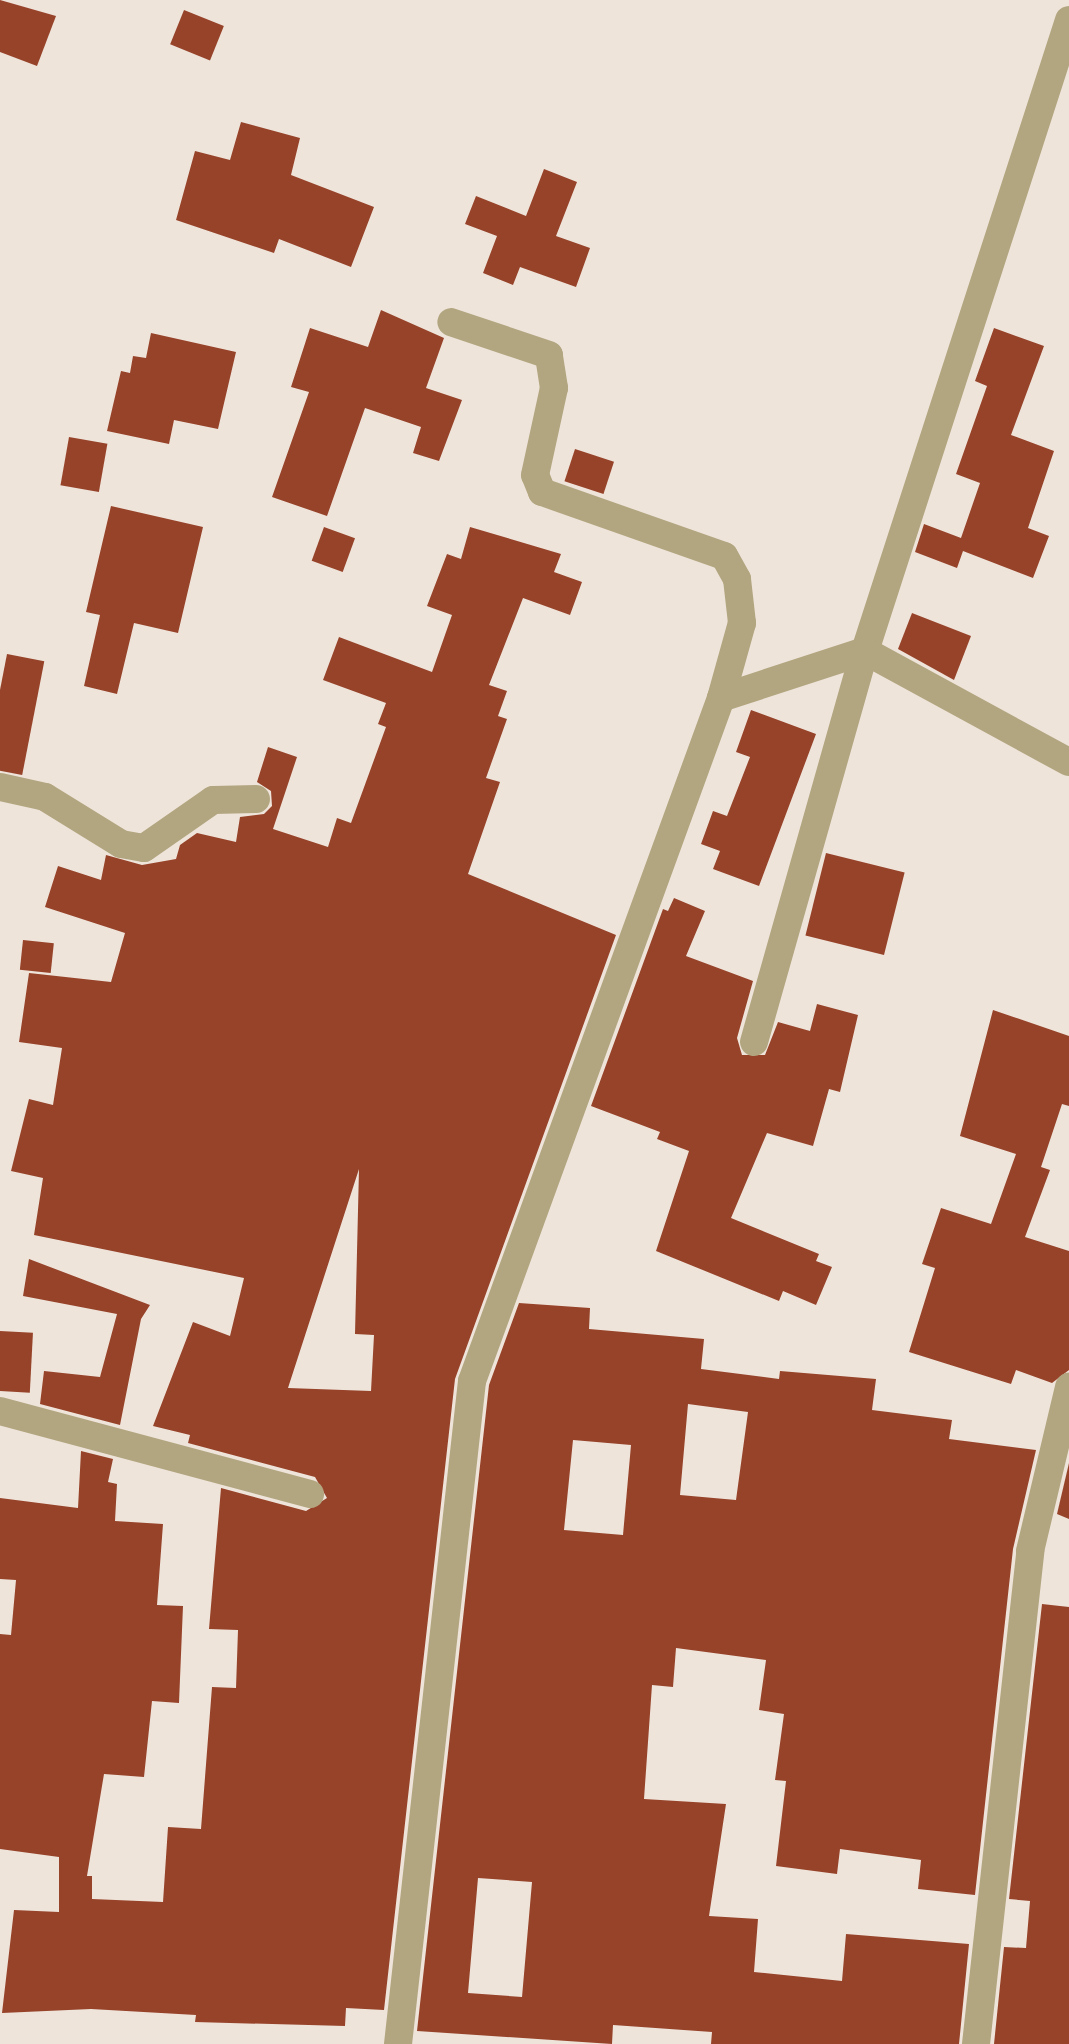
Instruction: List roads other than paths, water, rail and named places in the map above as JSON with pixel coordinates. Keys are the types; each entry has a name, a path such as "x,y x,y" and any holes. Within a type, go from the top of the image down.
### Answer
{"street":[{"path":"754,1042 865,650 1069,20"},
{"path":"398,2044 472,1381 722,698 742,623 737,579 724,556 542,492 535,475 554,388 549,355 451,322"},
{"path":"722,698 865,650 1069,762"},
{"path":"0,787 45,797 121,844 144,848 213,800 256,799"},
{"path":"976,2044 1030,1552 1069,1386"},
{"path":"0,1411 310,1494"}]}
